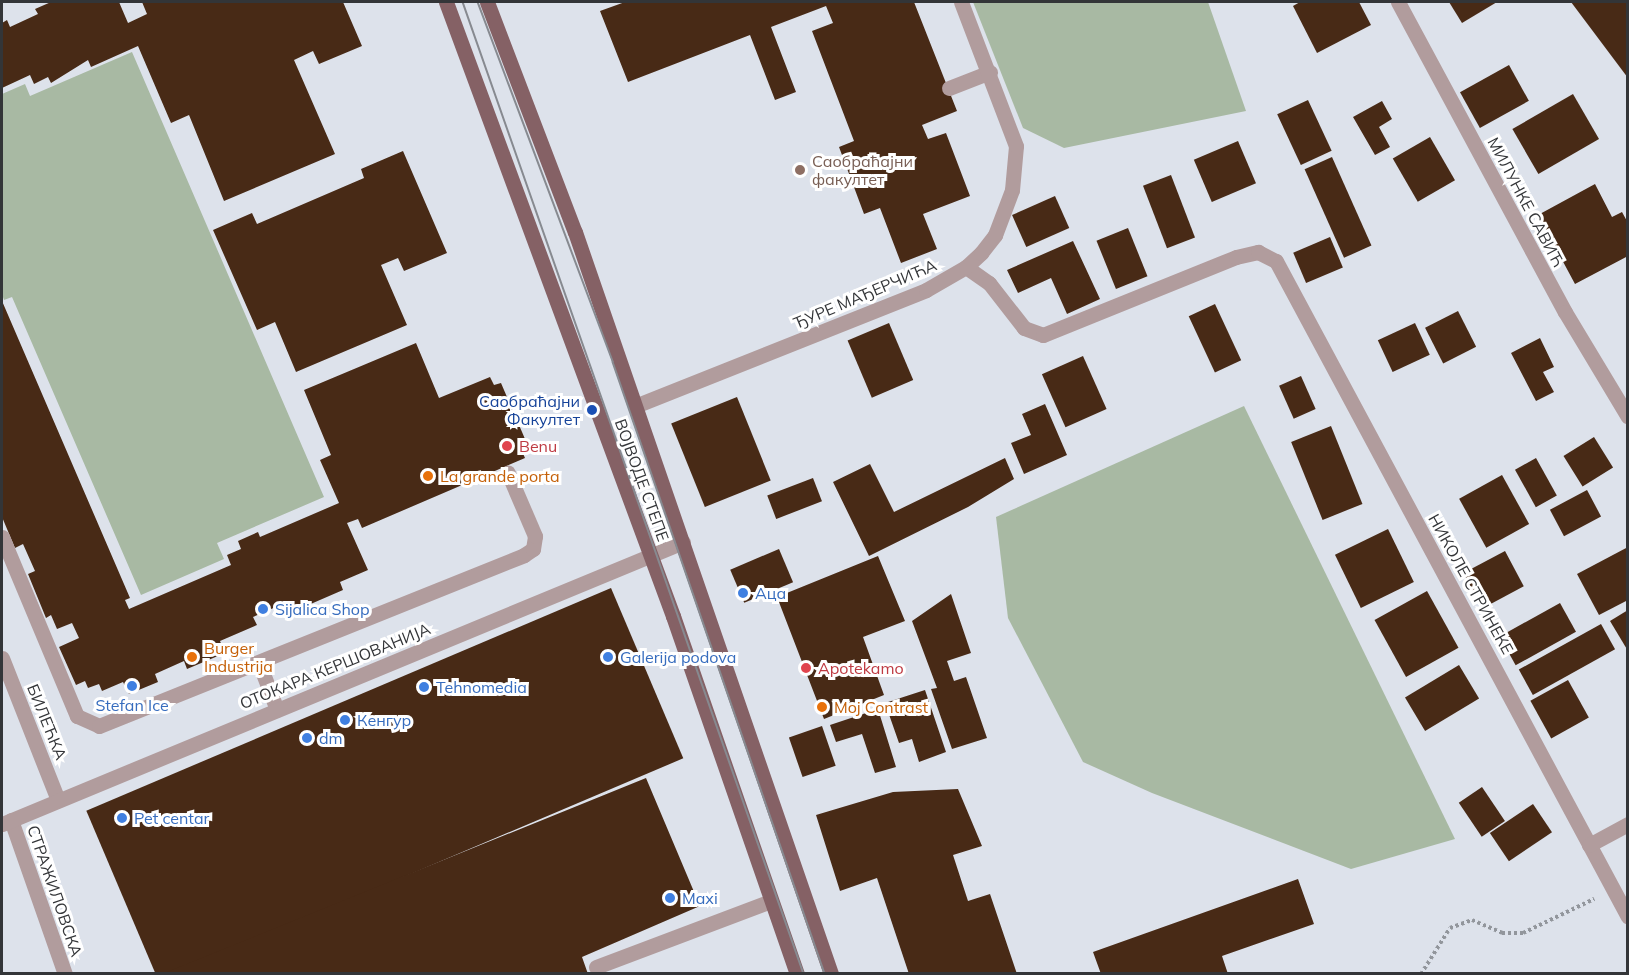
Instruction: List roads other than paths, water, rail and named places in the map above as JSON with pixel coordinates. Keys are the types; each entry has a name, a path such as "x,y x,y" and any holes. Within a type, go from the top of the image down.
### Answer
{"main road":[{"name":"ВОЈВОДЕ СТЕПЕ","path":"446,2 651,556 797,974"},
{"name":"ВОЈВОДЕ СТЕПЕ","path":"487,2 635,406 831,974"}],"street":[{"name":"ЂУРЕ МАЂЕРЧИЋА","path":"635,406 926,290 966,267 995,235 1015,170 1011,125 961,2"},
{"name":"МИЛУНКЕ САВИЋ","path":"1398,2 1565,312 1628,417"},
{"path":"950,88 990,72"},
{"name":"НИКОЛЕ СТРИНЕКЕ","path":"966,267 989,283 1024,328 1043,335 1247,253 1270,255 1280,269 1628,917"},
{"path":"2,537 77,716 99,726 116,722 533,549 535,536 508,473"},
{"name":"ОТОКАРА КЕРШОВАНИЈА","path":"6,822 683,542"},
{"name":"БИЛЕЋКА","path":"2,658 58,800"},
{"path":"259,663 277,710"},
{"name":"СТРАЖИЛОВСКА","path":"6,822 65,974"},
{"path":"1589,845 1628,824"},
{"path":"596,967 771,901"}],"tram line":[{"path":"463,2 804,974"},
{"path":"478,2 613,362 825,974"}],"place":[{"name":"Саобраћајни факултет","path":"800,170"},
{"name":"Саобраћајни Факултет","path":"592,410"},
{"name":"Benu","path":"507,446"},
{"name":"La grande porta","path":"428,476"},
{"name":"Аца","path":"743,593"},
{"name":"Sijalica Shop","path":"263,609"},
{"name":"Burger Industrija","path":"192,657"},
{"name":"Galerija podova","path":"608,657"},
{"name":"Apotekamo","path":"806,668"},
{"name":"Stefan Ice","path":"132,686"},
{"name":"Tehnomedia","path":"424,687"},
{"name":"Moj Contrast","path":"822,707"},
{"name":"Кенгур","path":"345,720"},
{"name":"dm","path":"307,738"},
{"name":"Pet centar","path":"122,818"},
{"name":"Maxi","path":"670,898"}]}
